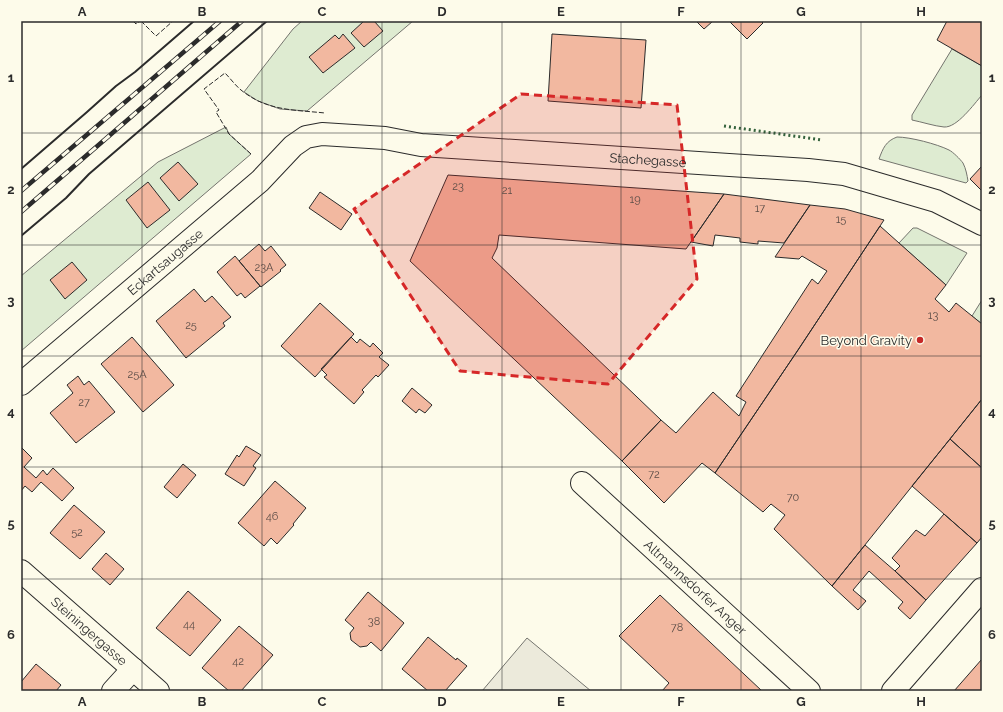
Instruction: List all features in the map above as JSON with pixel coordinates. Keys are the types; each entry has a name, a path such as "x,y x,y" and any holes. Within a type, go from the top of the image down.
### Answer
{"street":[{"name":"Stachegasse","path":"306,136 322,134 385,138 421,145 844,174 936,201 982,224"},
{"name":"Eckartsaugasse","path":"21,384 260,181 293,146 306,136"},
{"name":"Altmannsdorfer Anger","path":"582,483 809,691"},
{"name":"Steiningergasse","path":"21,571 158,691"},
{"path":"893,691 982,589"},
{"path":"113,691 133,669"}],"highlighted area":[{"path":"521,94 677,105 697,279 608,384 460,371 354,209"}],"green space":[{"path":"302,21 413,21 307,111 280,109 258,101 244,92 293,29"},
{"path":"952,49 982,66 982,95 960,120 949,126 944,127 912,120 912,115"},
{"path":"226,127 229,134 251,154 21,351 21,276 158,162"},
{"path":"897,137 923,141 938,145 951,151 963,163 968,181 966,183 879,159 885,145"},
{"path":"913,228 917,228 967,253 946,285 899,243"},
{"path":"982,300 982,324 972,316"}],"shaded area":[{"path":"527,638 591,691 482,691"}],"building":[{"path":"364,21 374,21 383,31 364,47 351,33"},
{"path":"696,21 713,21 704,29"},
{"path":"729,21 761,21 763,23 747,39"},
{"path":"947,21 982,21 982,66 937,40"},
{"path":"343,34 355,48 323,73 309,57 335,35 339,39"},
{"path":"552,34 646,40 641,108 548,101"},
{"path":"178,162 198,184 179,201 160,178"},
{"path":"982,166 982,191 970,179"},
{"path":"448,175 724,194 686,249 499,235 497,248 492,258 661,420 622,461 410,261"},
{"path":"148,182 170,210 147,228 126,200"},
{"path":"320,192 352,214 341,230 309,208"},
{"path":"724,194 810,205 784,243 758,241 758,244 740,242 740,238 715,235 713,246 691,242"},
{"path":"810,205 845,209 884,220 715,473 702,463 664,503 622,461 661,420 676,433 713,392 739,416 746,402 736,396 812,279 818,284 827,271 802,256 799,259 775,257"},
{"path":"880,226 946,285 935,299 949,312 956,303 982,324 982,399 832,586 774,529 785,515 771,504 763,512 715,473"},
{"path":"259,244 265,251 271,246 286,265 280,270 281,271 261,287 239,261"},
{"path":"235,256 260,286 245,298 241,293 237,296 217,272"},
{"path":"72,262 87,280 65,299 50,280"},
{"path":"194,289 205,302 212,296 231,317 223,323 225,326 186,358 156,321"},
{"path":"320,303 354,334 315,377 281,346"},
{"path":"132,337 174,385 143,412 101,364"},
{"path":"351,337 357,343 360,339 370,347 373,343 383,353 379,357 389,365 378,377 376,375 362,390 364,392 354,404 324,377 327,375 321,369"},
{"path":"78,376 84,385 89,381 115,412 76,443 50,413 73,393 67,385"},
{"path":"412,388 432,405 425,413 419,409 416,413 402,401"},
{"path":"982,399 982,468 950,439"},
{"path":"950,439 982,468 982,537 977,543 912,486"},
{"path":"246,446 261,455 253,466 256,468 244,486 225,474 237,455 239,457"},
{"path":"21,447 32,458 24,467 36,478 43,470 47,475 53,468 74,488 62,501 41,482 32,492 25,486 21,491"},
{"path":"183,464 196,475 177,498 164,487"},
{"path":"275,481 306,508 293,524 294,525 277,544 271,538 264,546 238,523"},
{"path":"74,505 105,532 80,559 50,533"},
{"path":"944,514 977,543 926,600 895,571 900,566 892,558 916,530 925,536"},
{"path":"865,545 926,600 910,619 898,608 903,602 869,571 853,590 866,601 858,610 832,586"},
{"path":"106,553 124,569 110,585 92,569"},
{"path":"188,591 221,620 190,656 156,628"},
{"path":"368,592 404,623 381,651 371,642 367,646 360,647 351,640 350,633 354,628 345,620"},
{"path":"660,595 762,691 662,691 669,683 619,636"},
{"path":"239,626 273,655 241,691 229,691 202,668"},
{"path":"428,637 456,660 457,658 467,666 445,691 428,691 402,669"},
{"path":"982,659 982,691 954,691"},
{"path":"36,664 61,685 56,691 21,691 21,682"}],"railway":[{"path":"21,191 220,21"},
{"path":"21,212 242,21"}],"hedge":[{"path":"724,126 822,140"}],"fence":[{"path":"133,21 136,24 140,21"},
{"path":"141,21 156,36 173,21"},
{"path":"251,154 229,134 216,112 219,110 204,89 225,73 242,91 254,99 284,109 325,113"}],"wall":[{"path":"21,169 116,86 135,72 194,21"},
{"path":"21,236 66,198 89,174 267,21"}],"place":[{"name":"Beyond Gravity","path":"920,340"}]}
